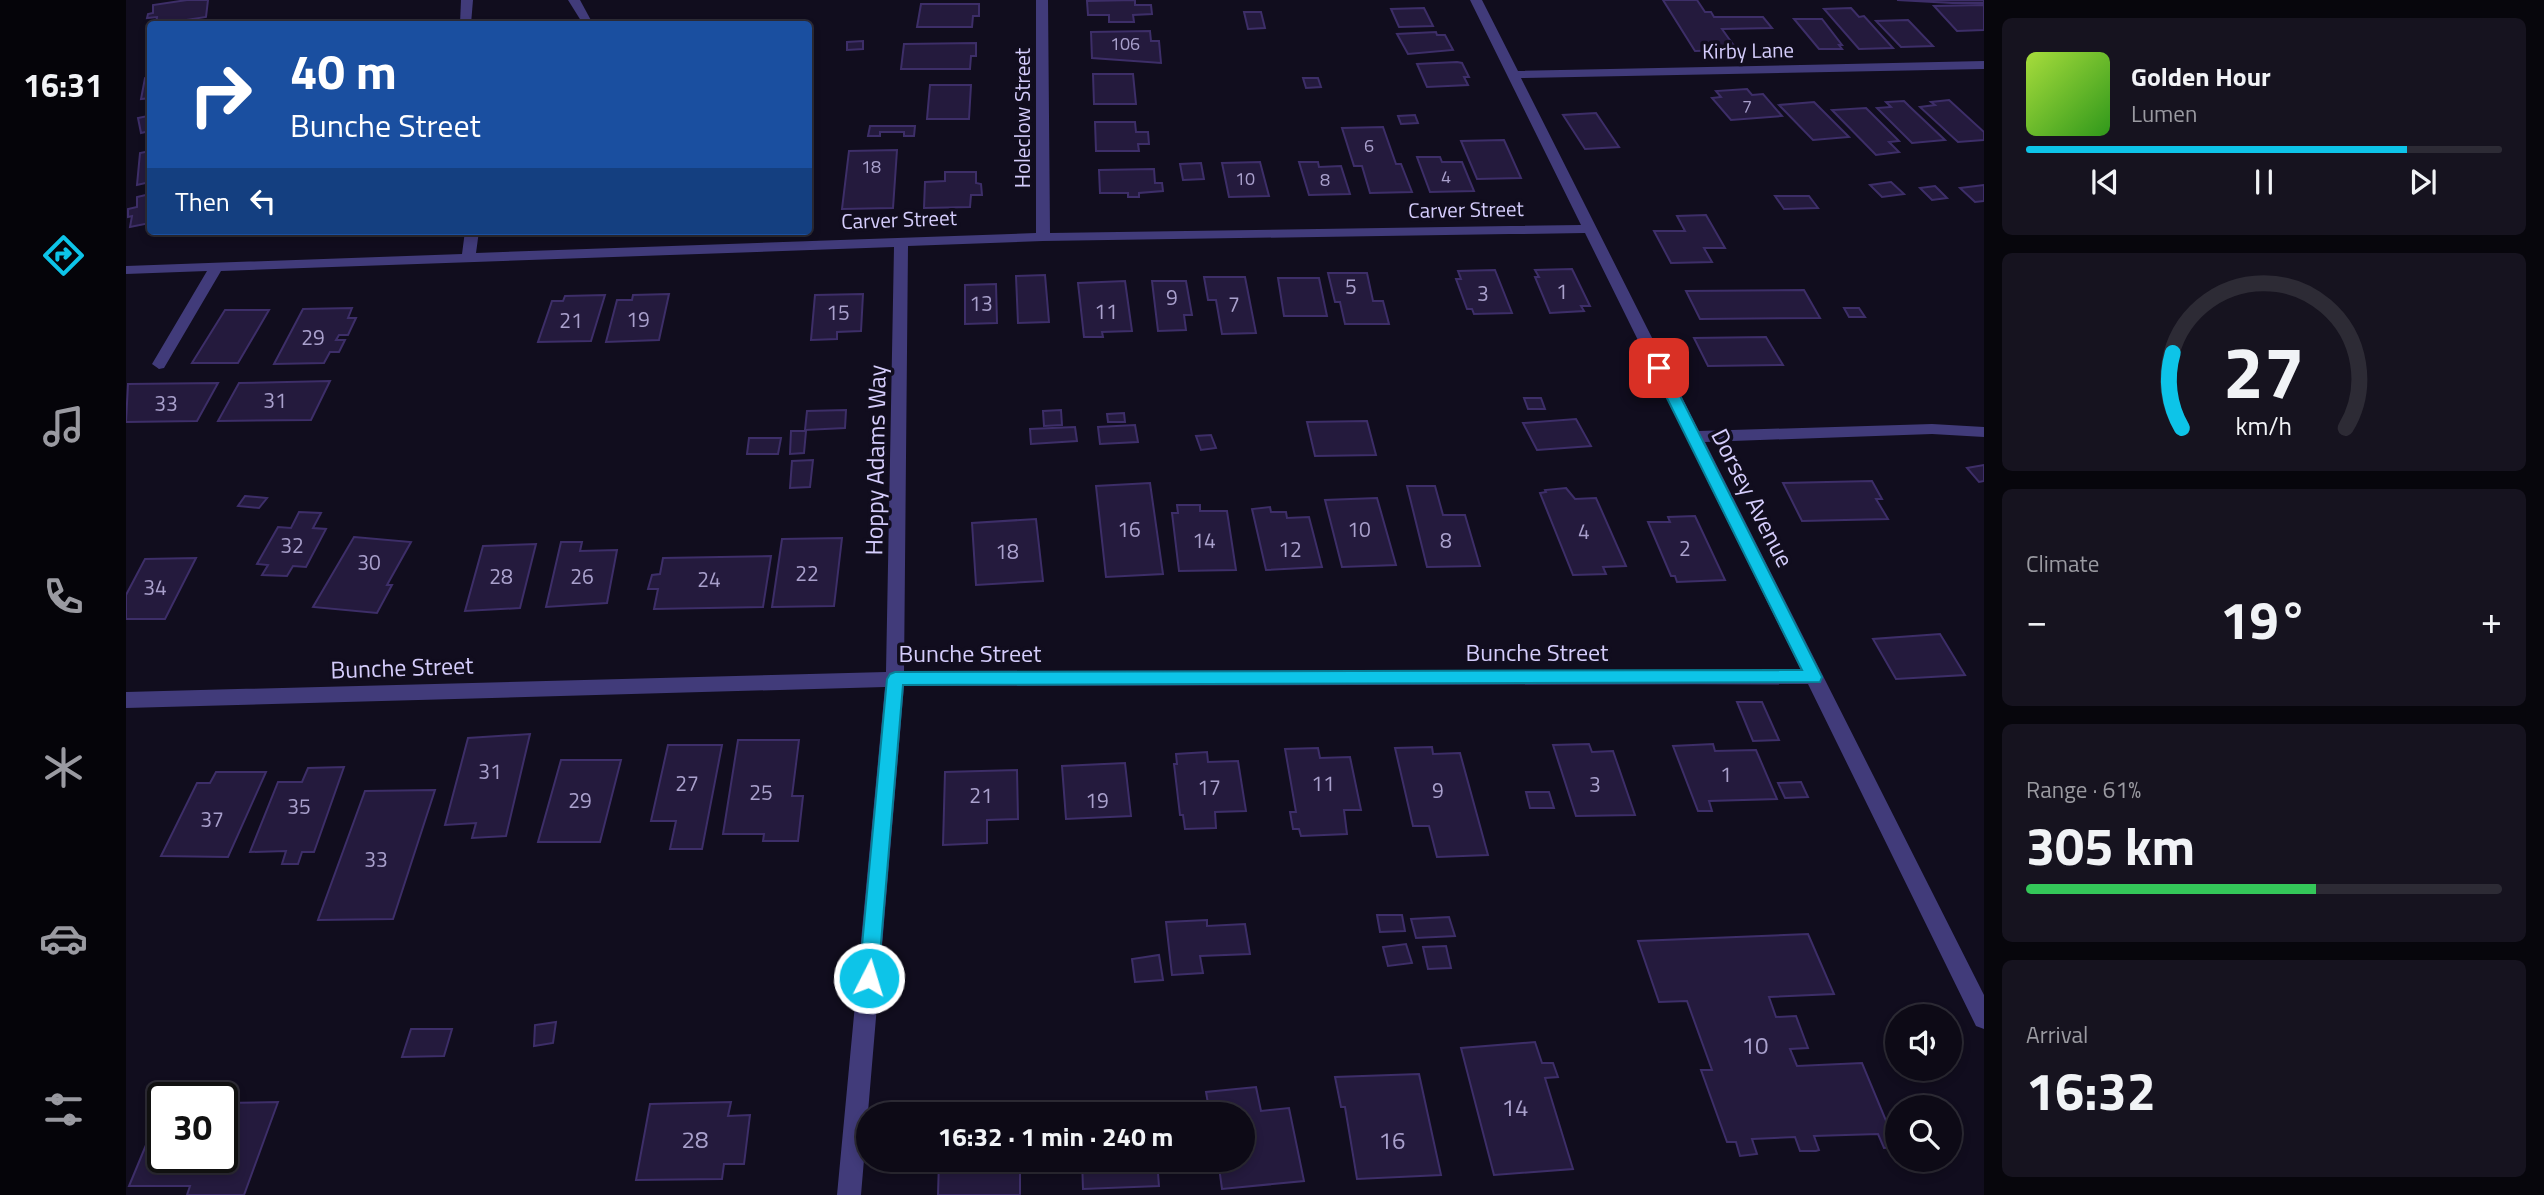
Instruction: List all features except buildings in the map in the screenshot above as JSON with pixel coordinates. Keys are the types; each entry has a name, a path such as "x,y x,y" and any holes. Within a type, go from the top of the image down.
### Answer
{"street":[{"path":"466,21 467,0"},
{"path":"574,0 586,21"},
{"name":"Holeclow Street","path":"1042,0 1043,237"},
{"name":"Dorsey Avenue","path":"1476,0 1984,1017"},
{"name":"Kirby Lane","path":"1513,75 1984,65"},
{"name":"Carver Street","path":"126,270 1043,237 1590,229"},
{"path":"469,257 472,235"},
{"name":"Hoppy Adams Way","path":"849,1195 895,679 901,241"},
{"path":"159,364 217,266"},
{"path":"1693,437 1932,429 1984,432"},
{"name":"Bunche Street","path":"126,700 895,679 1814,677"}],"route":[{"path":"869,978 895,679 1814,677 1659,368"}]}
